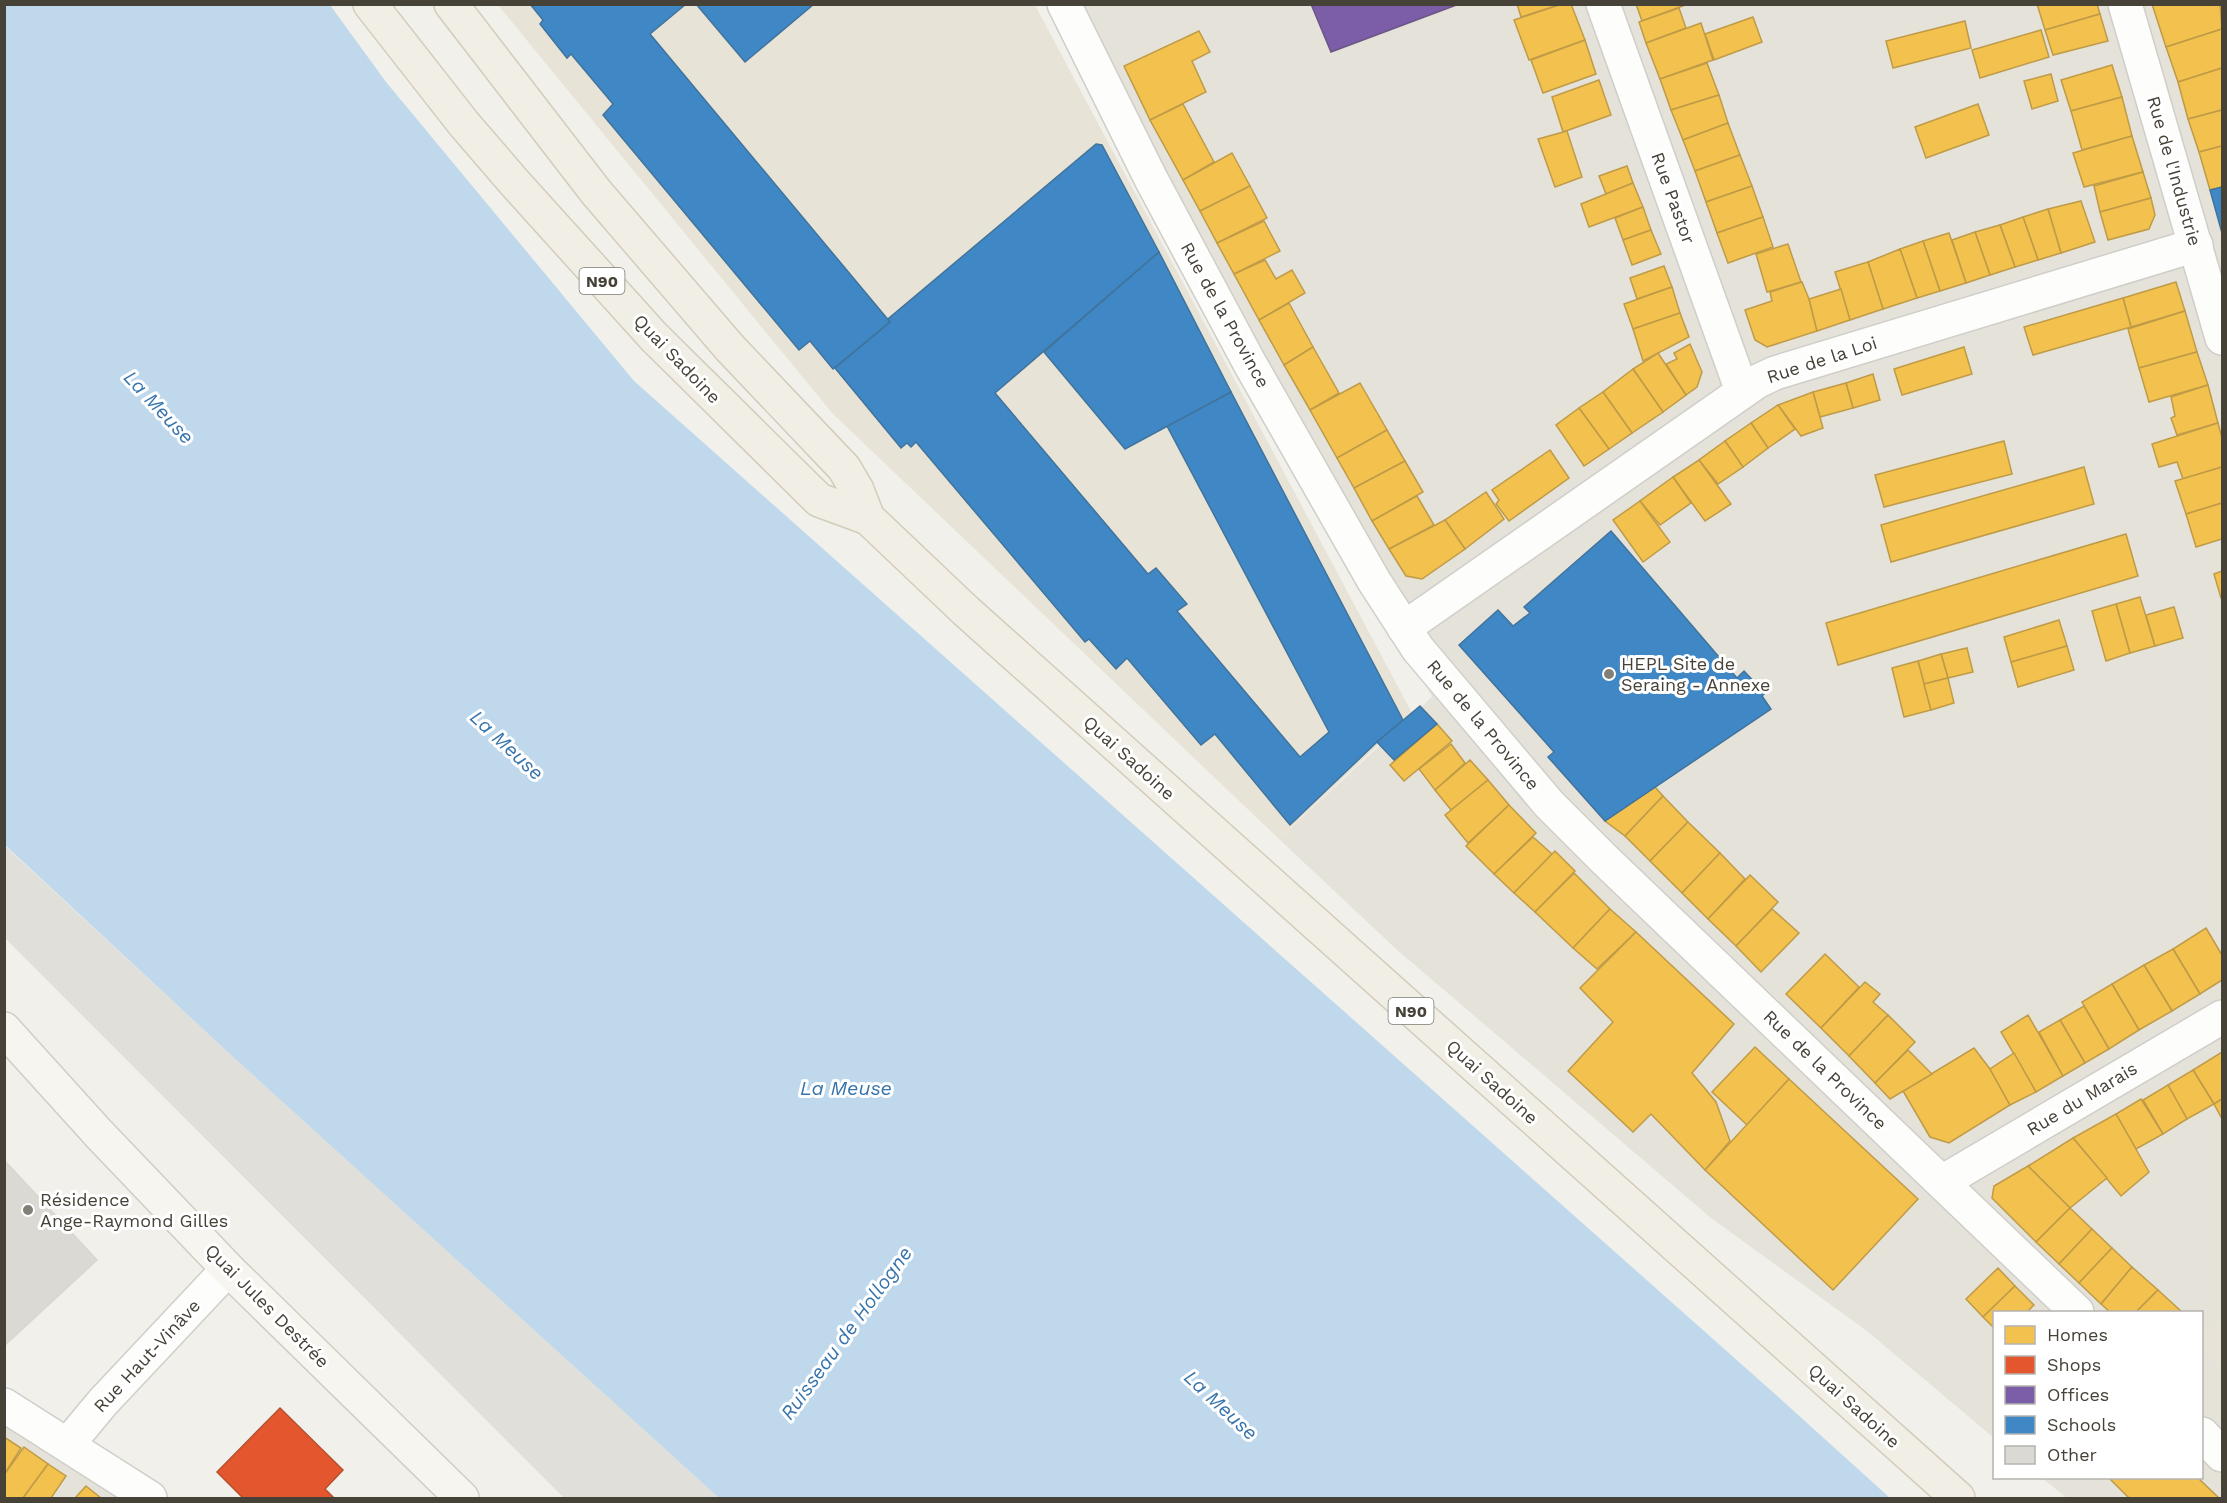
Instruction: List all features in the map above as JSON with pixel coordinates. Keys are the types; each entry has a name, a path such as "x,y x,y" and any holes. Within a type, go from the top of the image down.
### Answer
{"main road":[{"name":"Quai Sadoine","path":"370,4 457,115 514,182 654,337 819,500 868,518 966,611 1119,749 1958,1498"},
{"name":"Quai Sadoine","path":"451,4 604,201 730,348 844,468 857,490 868,518"},
{"name":"Quai Jules Destrée","path":"4,1029 107,1142 228,1269 462,1498"}],"street":[{"name":"Rue de la Province","path":"1064,4 1151,179 1249,362 1374,581 1418,649 1549,804 2076,1311"},
{"name":"Rue Pastor","path":"1603,4 1742,391"},
{"name":"Rue de l'Industrie","path":"2125,4 2223,338"},
{"name":"Rue de la Loi","path":"1404,628 1758,381 1775,373 2196,245"},
{"name":"Rue du Marais","path":"1942,1182 2223,1017"},
{"name":"Rue Haut-Vinâve","path":"68,1444 103,1402 228,1269"},
{"path":"4,1405 150,1498"},
{"path":"2203,1435 2223,1455"}],"shaded area":[{"path":"498,5 1035,5 1412,713 1279,839 832,413"},
{"path":"1074,5 2222,5 2222,1498 2067,1498 2043,1479 2203,1479 2203,1311 1993,1311 1993,1437 1867,1331 1711,1218 1396,949 1279,839 1432,697"},
{"path":"4,845 232,1056 719,1498 564,1498 5,938"},
{"path":"2222,1318 2222,1373 2203,1349 2203,1330"},
{"path":"5,1424 122,1498 5,1498"}],"water":[{"name":"La Meuse","path":"4,5 330,5 386,82 634,381 1890,1498 719,1498 232,1056 5,845"}],"building: Homes":[{"path":"1517,4 1562,4 1521,17"},
{"path":"1562,4 1571,4 1585,40 1529,60 1514,20"},
{"path":"1636,4 1688,4 1642,21"},
{"path":"2037,4 2097,4 2100,14 2045,30"},
{"path":"2152,4 2220,4 2222,29 2166,47"},
{"path":"1679,8 1686,28 1646,43 1639,22"},
{"path":"2100,14 2108,41 2053,55 2045,30"},
{"path":"1753,17 1762,42 1714,60 1705,34"},
{"path":"1965,21 1971,48 1893,68 1886,41"},
{"path":"1701,23 1713,60 1660,79 1646,43"},
{"path":"2222,29 2222,68 2178,82 2166,47"},
{"path":"2041,30 2049,57 1980,78 1972,50"},
{"path":"1199,31 1210,52 1192,61 1206,92 1150,120 1124,66"},
{"path":"1585,40 1596,74 1543,93 1531,60"},
{"path":"1707,63 1719,95 1671,110 1660,79"},
{"path":"2112,65 2122,97 2071,111 2061,80"},
{"path":"2222,68 2222,110 2188,119 2178,82"},
{"path":"2051,74 2058,101 2032,109 2024,81"},
{"path":"1599,80 1611,115 1563,132 1552,97"},
{"path":"1719,95 1728,123 1683,140 1671,110"},
{"path":"2122,97 2132,136 2082,150 2071,111"},
{"path":"1183,104 1214,162 1183,180 1150,120"},
{"path":"1978,104 1989,135 1926,158 1915,127"},
{"path":"2222,110 2222,146 2199,152 2188,119"},
{"path":"1728,123 1740,155 1695,171 1683,140"},
{"path":"1567,131 1582,177 1555,187 1538,139"},
{"path":"2132,136 2143,172 2084,187 2073,153"},
{"path":"2222,146 2222,187 2210,190 2199,152"},
{"path":"1232,153 1250,186 1200,211 1183,180"},
{"path":"1740,155 1752,186 1706,202 1695,171"},
{"path":"1627,166 1633,183 1606,194 1599,176"},
{"path":"2143,172 2151,198 2100,212 2094,186"},
{"path":"1633,183 1643,207 1589,227 1581,204"},
{"path":"1250,186 1267,218 1217,243 1200,211"},
{"path":"1752,186 1763,217 1717,233 1706,202"},
{"path":"2151,198 2155,215 2149,229 2108,240 2100,212"},
{"path":"2081,201 2095,242 2061,253 2048,209"},
{"path":"1643,207 1651,230 1623,240 1615,218"},
{"path":"2048,209 2061,253 2038,260 2023,217"},
{"path":"1763,217 1773,247 1728,263 1717,233"},
{"path":"2023,217 2038,260 2015,267 2000,225"},
{"path":"1264,221 1280,251 1234,274 1217,243"},
{"path":"2000,225 2015,267 1990,275 1975,232"},
{"path":"1651,230 1661,254 1632,265 1623,240"},
{"path":"1975,232 1990,275 1966,283 1952,240"},
{"path":"1949,233 1966,283 1940,291 1923,241"},
{"path":"1923,241 1940,291 1917,298 1900,249"},
{"path":"1788,244 1801,282 1767,292 1756,254"},
{"path":"1900,249 1917,298 1883,309 1868,262"},
{"path":"1265,260 1276,279 1292,270 1305,293 1259,320 1234,274"},
{"path":"1868,262 1883,309 1850,320 1835,272"},
{"path":"1664,266 1672,287 1637,299 1630,278"},
{"path":"1802,282 1817,331 1767,347 1755,340 1745,310 1772,301 1770,292"},
{"path":"2176,282 2185,311 2131,327 2123,298"},
{"path":"1672,287 1680,313 1633,329 1624,304"},
{"path":"1841,289 1850,320 1817,331 1809,299"},
{"path":"2123,298 2131,327 2033,355 2024,327"},
{"path":"1289,303 1313,347 1284,365 1259,320"},
{"path":"2185,311 2197,352 2139,368 2128,329"},
{"path":"1680,313 1689,337 1643,361 1633,329"},
{"path":"1690,344 1702,372 1697,387 1686,395 1666,364 1677,359 1674,353"},
{"path":"1313,347 1339,393 1310,410 1284,365"},
{"path":"1964,347 1972,374 1902,395 1894,369"},
{"path":"2197,352 2208,385 2149,402 2139,368"},
{"path":"1658,353 1686,395 1663,412 1633,369"},
{"path":"1633,369 1663,412 1632,433 1603,392"},
{"path":"1873,374 1880,400 1853,408 1846,383"},
{"path":"1360,383 1387,430 1337,458 1310,410"},
{"path":"1846,383 1853,408 1820,417 1813,392"},
{"path":"2208,385 2218,423 2177,435 2171,418 2175,416 2171,397"},
{"path":"1603,392 1632,433 1609,449 1579,408"},
{"path":"1813,392 1823,428 1801,436 1778,405"},
{"path":"1778,405 1795,429 1768,448 1751,423"},
{"path":"1579,408 1609,449 1584,466 1556,425"},
{"path":"1751,423 1768,448 1743,467 1725,441"},
{"path":"2218,423 2222,438 2222,467 2183,479 2177,462 2159,467 2152,444"},
{"path":"1387,430 1405,461 1354,488 1337,458"},
{"path":"1725,441 1743,467 1718,484 1699,460"},
{"path":"2004,441 2012,474 1884,507 1875,475"},
{"path":"1550,450 1569,478 1509,521 1496,504 1499,500 1492,490"},
{"path":"1699,460 1731,504 1705,521 1673,477"},
{"path":"1405,461 1423,492 1372,521 1354,488"},
{"path":"2084,467 2094,504 1891,562 1881,525"},
{"path":"2222,467 2222,503 2186,514 2175,481"},
{"path":"1673,477 1691,503 1660,525 1640,501"},
{"path":"1486,492 1504,519 1465,549 1445,520"},
{"path":"1417,496 1434,525 1389,549 1372,521"},
{"path":"1640,501 1670,542 1643,562 1613,520"},
{"path":"2222,503 2222,539 2196,547 2186,514"},
{"path":"1445,520 1465,549 1422,579 1406,576 1389,549"},
{"path":"2126,534 2138,576 1838,665 1826,623"},
{"path":"2222,571 2222,598 2221,598 2214,574"},
{"path":"2140,597 2155,646 2130,653 2116,604"},
{"path":"2116,604 2130,653 2106,661 2092,611"},
{"path":"2174,607 2183,638 2155,646 2146,615"},
{"path":"2059,620 2067,646 2011,662 2004,637"},
{"path":"2067,646 2074,670 2018,687 2011,662"},
{"path":"1967,648 1973,672 1948,678 1941,654"},
{"path":"1941,654 1948,678 1924,684 1918,661"},
{"path":"1918,661 1931,710 1904,717 1892,668"},
{"path":"1948,678 1954,703 1931,710 1924,684"},
{"path":"1437,724 1452,741 1404,781 1390,765"},
{"path":"1451,744 1465,763 1435,790 1419,769"},
{"path":"1470,760 1488,780 1451,810 1435,790"},
{"path":"1488,780 1509,805 1468,843 1445,815"},
{"path":"1655,787 1663,796 1625,836 1605,821"},
{"path":"1663,796 1688,822 1650,861 1625,836"},
{"path":"1509,805 1536,833 1494,874 1466,846"},
{"path":"1688,822 1720,853 1682,893 1650,861"},
{"path":"1533,837 1552,854 1514,893 1494,874"},
{"path":"1555,851 1575,871 1535,912 1514,893"},
{"path":"1720,853 1745,879 1708,919 1682,893"},
{"path":"1574,873 1610,909 1573,948 1535,912"},
{"path":"1750,875 1778,902 1736,946 1708,919"},
{"path":"1610,909 1636,932 1597,969 1573,948"},
{"path":"1772,909 1799,933 1761,972 1736,946"},
{"path":"2206,928 2222,955 2222,980 2200,994 2173,949"},
{"path":"1636,932 1734,1024 1692,1073 1716,1102 1730,1141 1705,1170 1651,1114 1633,1132 1568,1071 1613,1022 1580,988"},
{"path":"2173,949 2200,994 2172,1011 2144,965"},
{"path":"1825,954 1859,987 1821,1028 1786,994"},
{"path":"2144,965 2172,1011 2139,1030 2112,984"},
{"path":"1865,982 1880,994 1873,1002 1888,1015 1849,1056 1821,1028"},
{"path":"2112,984 2139,1030 2109,1049 2082,1002"},
{"path":"2084,1006 2109,1049 2085,1063 2060,1020"},
{"path":"1888,1015 1915,1042 1875,1083 1849,1056"},
{"path":"2028,1015 2063,1076 2036,1092 2001,1032"},
{"path":"2060,1020 2085,1063 2063,1076 2039,1032"},
{"path":"1755,1047 1789,1079 1747,1125 1712,1092"},
{"path":"1974,1048 1990,1069 2010,1105 1949,1143 1930,1137 1903,1091"},
{"path":"1908,1050 1932,1074 1890,1099 1875,1083"},
{"path":"2222,1052 2222,1099 2214,1104 2193,1070"},
{"path":"2014,1053 2036,1092 2010,1105 1990,1069"},
{"path":"2193,1070 2214,1104 2187,1119 2168,1085"},
{"path":"1789,1079 1918,1199 1833,1290 1705,1170"},
{"path":"2168,1085 2187,1119 2163,1134 2143,1100"},
{"path":"2141,1099 2163,1134 2136,1149 2116,1114"},
{"path":"2222,1099 2222,1119 2214,1104"},
{"path":"2116,1114 2149,1172 2121,1196 2073,1138"},
{"path":"2073,1138 2107,1178 2070,1208 2028,1166"},
{"path":"2028,1166 2070,1208 2036,1242 1992,1198 1994,1186"},
{"path":"2070,1208 2092,1229 2059,1264 2036,1242"},
{"path":"2092,1229 2112,1248 2079,1283 2059,1264"},
{"path":"2112,1248 2132,1267 2101,1304 2079,1283"},
{"path":"2132,1267 2158,1290 2137,1311 2109,1311 2101,1304"},
{"path":"1998,1268 2015,1286 1983,1317 1966,1299"},
{"path":"2015,1286 2034,1305 2028,1311 1993,1311 1993,1327 1983,1317"},
{"path":"2158,1290 2181,1311 2137,1311"},
{"path":"4,1437 21,1448 4,1475"},
{"path":"24,1447 48,1464 23,1498 4,1498 4,1475"},
{"path":"48,1464 66,1476 51,1498 23,1498"},
{"path":"2110,1479 2199,1479 2219,1498 2129,1498"},
{"path":"86,1486 101,1498 75,1498"}],"building: Shops":[{"path":"280,1408 343,1470 325,1489 334,1498 243,1498 217,1472"}],"building: Offices":[{"path":"1311,4 1459,4 1331,52"}],"building: Schools":[{"path":"530,4 686,4 650,34 890,322 833,369 810,341 799,350 603,115 613,104 571,54 567,58 540,24 543,20"},
{"path":"696,4 814,4 745,62"},
{"path":"1096,144 1102,145 1159,252 995,393 1148,574 1156,568 1187,604 1177,611 1300,757 1329,732 1167,426 1231,392 1403,720 1290,825 1215,734 1201,745 1127,658 1116,669 1089,639 1085,642 916,442 911,447 907,443 901,448 835,368 890,322 888,319"},
{"path":"2222,187 2222,233 2210,190"},
{"path":"1159,252 1231,392 1125,449 1044,352"},
{"name":"HEPL Site de Seraing - Annexe","path":"1611,531 1737,678 1744,671 1765,693 1762,696 1771,709 1605,821 1548,757 1554,752 1459,645 1498,610 1513,626 1530,613 1524,607"},
{"path":"1420,706 1437,724 1394,760 1377,742"}],"building: Other":[{"name":"Résidence Ange-Raymond Gilles","path":"4,1160 97,1260 4,1346"}],"place":[{"name":"HEPL Site de Seraing - Annexe","path":"1609,674"},
{"name":"Résidence Ange-Raymond Gilles","path":"28,1210"}],"water label":[{"name":"Ruisseau de Hollogne","path":"846,1333"}]}
